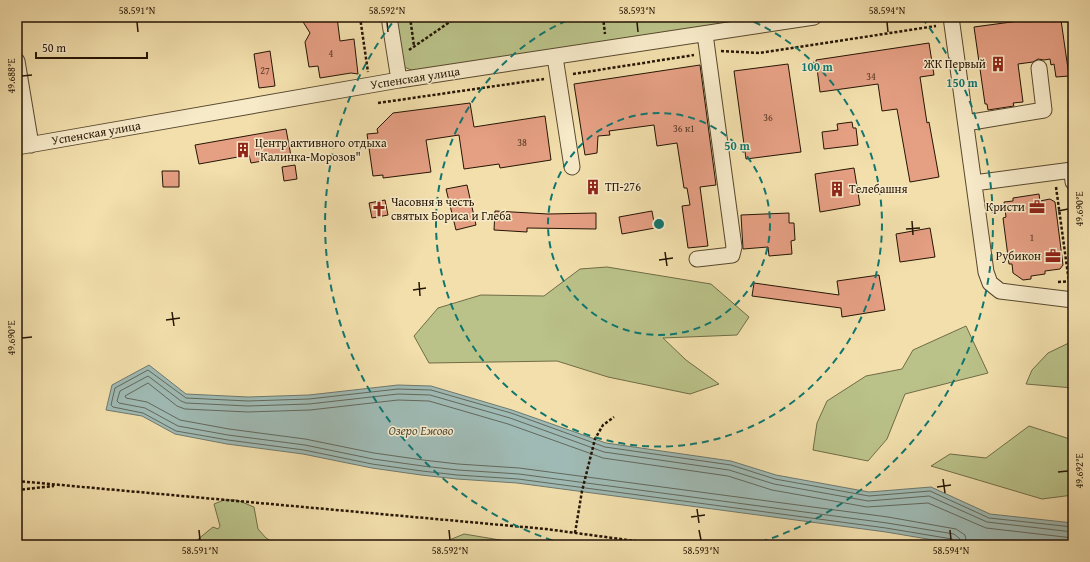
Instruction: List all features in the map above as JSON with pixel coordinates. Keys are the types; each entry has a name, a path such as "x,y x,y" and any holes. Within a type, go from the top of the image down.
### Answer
{"street":[{"path":"389,17 399,80"},
{"name":"Успенская улица","path":"24,146 399,80 814,17"},
{"path":"951,17 986,272 990,283 1000,291 1073,300"},
{"path":"697,259 732,255 734,247 705,34"},
{"path":"555,56 572,167"},
{"path":"17,61 24,146"},
{"path":"966,123 1044,110 1039,68"},
{"path":"974,183 1072,170 1073,182"}],"path":[{"path":"360,17 369,75"},
{"path":"410,17 414,46"},
{"path":"396,59 456,17"},
{"path":"378,103 558,77 708,53 724,51 759,52 936,26"},
{"path":"1052,184 1057,188 1071,281 1056,282"},
{"path":"575,533 582,490 595,439 603,425 614,417"},
{"path":"17,481 546,529 665,545"},
{"path":"17,490 48,488 58,485"}],"green space":[{"path":"391,17 773,17 419,73 404,67"},
{"path":"607,267 711,284 749,317 737,335 663,338 686,360 719,384 690,394 608,377 557,361 429,363 414,336 438,308 481,295 544,296 580,269"},
{"path":"966,326 988,373 905,394 887,439 868,461 813,450 817,423 827,401 866,376 902,369 913,350"},
{"path":"1073,341 1073,388 1026,384 1032,370 1048,353"},
{"path":"1029,426 1073,440 1073,495 1042,499 931,466 950,454 986,458"},
{"path":"224,500 237,500 254,507 258,529 266,538 278,545 198,545 197,540 213,527 218,529 220,526 214,504"},
{"path":"464,534 530,545 437,545"}],"water":[{"name":"Озеро Ежово","path":"149,365 186,394 248,397 309,395 398,385 431,386 512,410 606,443 731,461 776,475 869,492 931,487 990,514 1073,523 1073,545 963,545 886,532 517,483 421,475 372,468 303,454 227,444 175,434 142,416 106,410 112,385"}],"building":[{"path":"300,17 337,17 340,41 354,39 358,74 351,73 320,78 318,66 309,67 305,42 310,33"},
{"name":"ЖК Первый","path":"1048,18 1049,21 1061,20 1069,76 1056,77 1054,64 1051,65 1050,59 1038,59 1033,62 1018,64 1023,102 1013,103 1014,106 988,110 987,104 985,104 974,27"},
{"path":"929,43 934,75 920,77 927,123 929,122 939,177 910,182 897,109 882,111 878,84 820,92 816,60"},
{"path":"270,51 275,86 259,88 254,54"},
{"path":"788,64 801,152 746,159 734,71"},
{"path":"700,65 716,185 700,187 708,246 688,248 682,206 690,205 687,188 684,188 677,143 657,146 654,125 609,131 610,135 598,136 597,153 585,155 574,84"},
{"path":"470,103 474,127 545,116 551,160 500,168 499,164 464,169 459,135 426,140 431,172 383,178 383,175 373,176 367,134 378,133 377,129 393,113"},
{"path":"852,122 853,128 856,128 858,145 824,149 822,132 838,130 837,124"},
{"name":"Центр активного отдыха \"Калинка-Морозов\"","path":"286,129 291,156 251,163 249,155 199,164 195,145"},
{"path":"295,165 297,179 284,181 282,167"},
{"name":"Телебашня","path":"854,168 860,205 820,212 815,174"},
{"path":"162,171 179,171 179,187 163,187"},
{"path":"467,185 476,225 456,230 446,189"},
{"path":"1039,194 1040,201 1050,199 1055,202 1063,265 1060,269 1045,271 1045,274 1031,276 1031,279 1023,280 1013,273 1012,264 1009,264 1003,218 1006,217 1004,202 1013,201 1013,198"},
{"name":"Часовня в честь святых Бориса и Глеба","path":"385,200 388,215 372,218 369,203"},
{"path":"495,211 548,214 596,213 596,229 527,228 527,232 494,230"},
{"path":"652,211 655,228 622,234 619,217"},
{"path":"789,213 789,223 794,223 795,240 791,241 792,254 769,256 768,247 743,249 741,215"},
{"path":"930,228 935,257 900,262 896,234"},
{"path":"879,275 885,310 842,317 841,308 752,296 754,283 839,295 837,281"}],"waterway":[{"path":"70,545 81,545"}],"place":[{"name":"ЖК Первый","path":"998,64"},
{"name":"Центр активного отдыха \"Калинка-Морозов\"","path":"243,150"},
{"name":"ТП-276","path":"593,187"},
{"name":"Телебашня","path":"837,189"},
{"name":"Кристи","path":"1037,207"},
{"name":"Часовня в честь святых Бориса и Глеба","path":"379,209"},
{"name":"Рубикон","path":"1053,256"}]}
